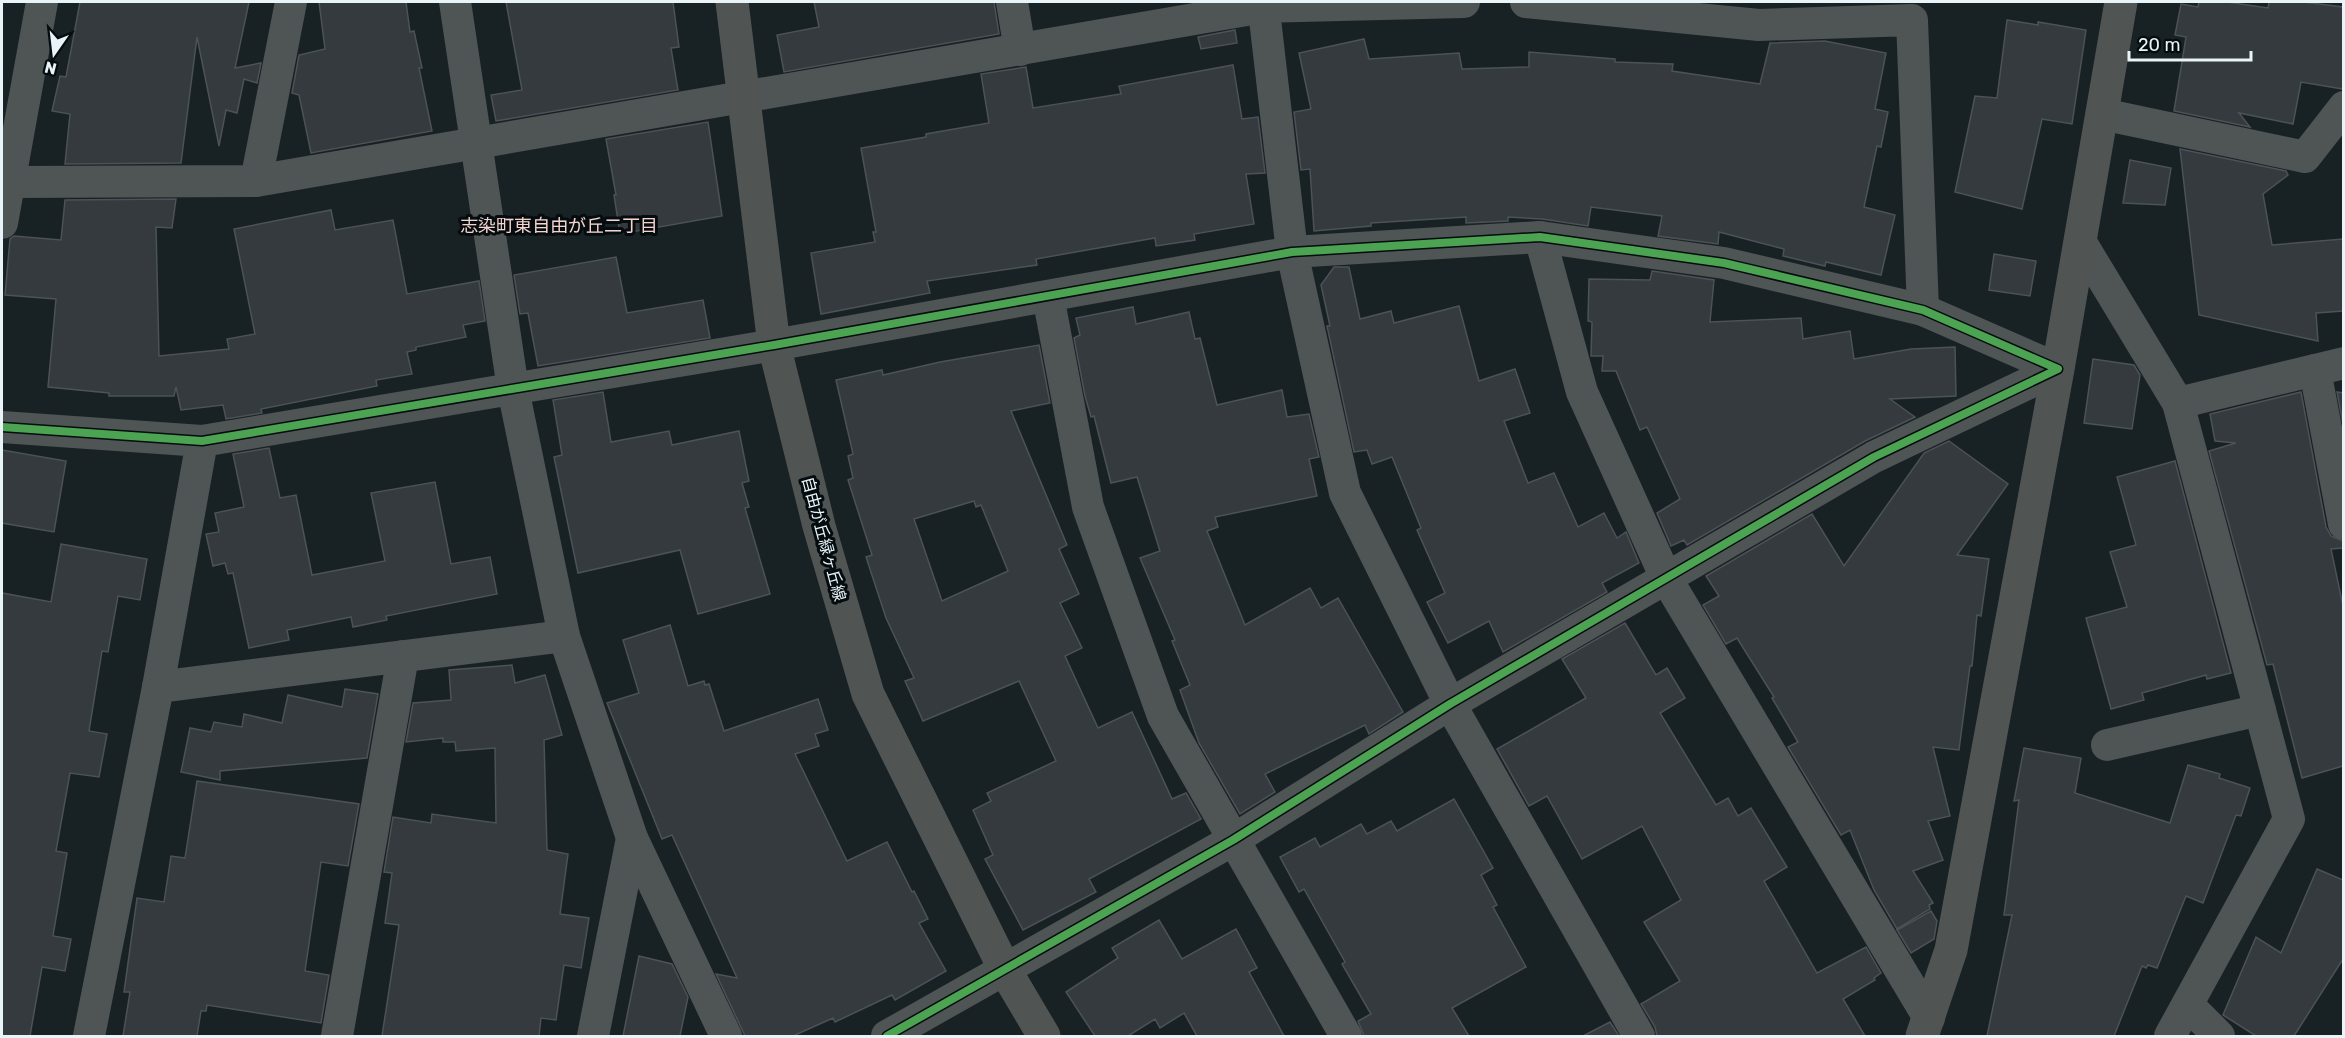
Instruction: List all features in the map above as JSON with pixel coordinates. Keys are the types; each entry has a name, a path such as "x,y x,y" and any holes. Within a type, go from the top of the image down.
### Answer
{"street":[{"path":"2,223 42,2"},
{"path":"256,181 291,2"},
{"path":"455,2 513,389 564,636 632,837 726,1036"},
{"name":"自由が丘緑ヶ丘線","path":"732,2 774,345 819,526 868,694 1005,969 1044,1036"},
{"path":"1012,2 1020,50"},
{"path":"10,182 256,181 1020,50 1264,4 1464,2"},
{"path":"1526,2 1912,20 1923,310"},
{"path":"1925,1027 1951,950 2058,369 2121,2"},
{"path":"1264,4 1292,252 1346,493 1450,704 1639,1036"},
{"path":"2102,114 2305,157 2343,107"},
{"path":"1540,237 1582,392 1666,578 1925,1027"},
{"path":"2,427 202,441 774,345 1292,252 1540,237 1724,263 1923,310 2058,369"},
{"path":"2080,241 2178,403 2289,819 2170,1036"},
{"path":"1048,296 1088,507 1163,716 1346,1036"},
{"path":"2178,403 2329,367 2343,524"},
{"path":"886,1036 1233,840 1450,704 1874,457 2058,369"},
{"path":"89,1036 158,687 202,441"},
{"path":"158,687 564,636"},
{"path":"337,1036 403,656"},
{"path":"2107,746 2260,710"},
{"path":"593,1036 632,837"},
{"path":"2188,1005 2219,1036"}],"building":[{"path":"80,2 249,2 235,68 261,63 257,83 244,79 237,113 226,110 219,146 197,37 181,163 65,164 70,114 52,111 60,76 66,77"},
{"path":"319,2 406,2 410,32 414,31 422,68 419,68 432,131 311,153 299,95 292,93 299,55 325,49"},
{"path":"506,2 673,2 679,47 671,48 678,90 496,121 491,95 522,90"},
{"path":"814,2 994,2 999,34 784,72 777,35 819,27"},
{"path":"2199,2 2227,2 2268,8 2269,2 2303,2 2343,7 2343,89 2301,82 2293,124 2239,113 2250,127 2174,111 2186,37 2175,35 2181,4 2198,7"},
{"path":"2007,20 2038,25 2038,22 2086,30 2072,124 2042,119 2022,209 1955,192 1975,96 1997,98"},
{"path":"1235,30 1237,43 1201,49 1198,37"},
{"path":"1364,39 1369,59 1459,53 1462,69 1529,67 1529,52 1615,59 1615,62 1673,64 1672,71 1760,84 1770,43 1825,41 1886,53 1875,109 1888,112 1881,147 1877,146 1864,207 1895,215 1881,275 1826,262 1825,266 1783,256 1784,249 1719,232 1718,244 1658,236 1662,216 1591,207 1588,226 1542,219 1508,217 1508,221 1466,223 1466,217 1371,223 1371,226 1314,231 1310,169 1301,170 1294,112 1311,109 1299,53"},
{"path":"1233,65 1242,119 1258,117 1265,173 1246,174 1254,224 1194,234 1195,240 1156,246 1155,238 1036,259 1037,265 927,281 930,293 821,314 811,253 875,242 873,232 876,232 861,148 989,123 981,74 1026,67 1033,108 1121,94 1119,86"},
{"path":"708,122 722,216 620,234 606,139"},
{"path":"2180,149 2286,171 2288,175 2263,194 2272,245 2343,239 2343,311 2316,313 2318,341 2199,315"},
{"path":"2130,160 2171,168 2165,205 2123,203"},
{"path":"176,199 172,228 156,227 159,356 229,349 227,339 255,334 234,229 331,210 335,230 393,220 407,294 479,281 485,321 463,325 466,337 416,347 416,350 407,352 412,374 376,380 377,386 261,409 262,413 226,419 223,405 181,410 176,387 174,396 109,396 109,393 48,387 56,299 5,295 10,239 14,236 61,240 65,200"},
{"path":"1994,254 2036,261 2030,296 1989,290"},
{"path":"616,257 627,313 703,300 710,338 538,366 528,313 520,314 514,275"},
{"path":"1334,267 1349,267 1360,319 1391,311 1394,323 1459,306 1479,381 1515,369 1530,413 1504,421 1528,483 1554,473 1578,527 1604,513 1617,538 1626,532 1639,563 1602,583 1607,592 1503,652 1489,621 1448,643 1427,602 1445,593 1417,530 1421,528 1392,457 1372,464 1367,450 1354,452 1327,326 1330,326 1321,285"},
{"path":"1652,271 1714,280 1710,322 1801,318 1803,339 1850,331 1854,359 1911,349 1955,347 1956,396 1890,399 1915,417 1865,441 1687,545 1684,540 1671,546 1657,513 1680,499 1647,427 1640,430 1616,371 1602,371 1603,356 1591,356 1592,322 1588,321 1589,279 1650,280"},
{"path":"1133,307 1136,324 1189,312 1195,339 1200,338 1217,405 1282,390 1287,417 1309,414 1319,457 1309,459 1317,496 1215,517 1218,527 1207,531 1245,625 1310,588 1321,608 1338,598 1403,712 1369,734 1365,725 1265,774 1275,792 1240,814 1199,743 1180,690 1190,685 1172,641 1175,640 1140,558 1160,551 1137,477 1111,483 1094,416 1091,417 1085,396 1074,338 1080,335 1076,318"},
{"path":"1039,345 1050,403 1011,411 1067,545 1059,549 1079,594 1060,603 1082,648 1065,656 1098,728 1132,712 1172,799 1186,793 1201,819 1089,879 1096,892 1023,930 985,859 993,855 973,810 991,801 987,793 1056,761 1019,681 923,721 905,681 914,678 886,618 866,557 872,555 848,480 853,478 848,456 853,454 836,380 882,370 883,375 940,362","holes":["974,501 976,507 981,505 1008,571 942,601 914,519"]},
{"path":"2093,359 2134,365 2140,375 2132,429 2084,423"},
{"path":"603,392 611,442 669,431 672,445 739,431 749,481 742,483 749,507 745,508 770,594 698,614 680,550 578,573 554,457 562,455 553,400"},
{"path":"2301,392 2326,527 2331,536 2343,541 2343,548 2331,549 2343,606 2343,766 2302,778 2273,664 2267,665 2209,451 2236,443 2215,441 2210,414"},
{"path":"2337,392 2343,393 2343,424"},
{"path":"1949,441 2008,484 1957,555 1989,559 1981,616 1977,615 1959,750 1933,747 1950,816 1928,821 1943,860 1913,871 1933,903 1929,905 1930,909 1897,929 1874,890 1850,830 1841,835 1788,747 1798,742 1772,698 1774,697 1737,638 1726,644 1703,605 1719,596 1706,576 1812,514 1844,566 1924,453"},
{"path":"269,448 280,498 296,495 312,575 385,561 371,493 435,482 451,564 490,557 497,594 386,616 387,620 353,627 351,617 287,630 289,640 249,648 233,573 228,574 225,563 213,566 206,534 219,532 215,513 244,507 233,454"},
{"path":"2,450 66,461 54,532 2,523"},
{"path":"2175,461 2231,673 2207,679 2206,675 2142,693 2144,700 2111,709 2086,618 2127,607 2110,552 2136,545 2117,477"},
{"path":"61,544 147,559 140,600 118,596 108,652 102,651 89,731 107,734 99,777 70,773 56,851 67,853 53,936 71,939 65,971 42,967 30,1036 2,1036 2,593 51,602"},
{"path":"1625,623 1656,675 1667,668 1685,698 1660,713 1716,805 1728,798 1738,816 1751,808 1787,867 1764,881 1817,973 1866,947 1881,973 1874,978 1875,980 1843,999 1865,1036 1657,1036 1655,1027 1641,1004 1680,981 1644,922 1681,900 1642,826 1582,859 1547,796 1529,806 1497,749 1586,698 1562,659"},
{"path":"670,625 688,686 704,681 705,685 709,684 724,731 818,699 828,730 815,734 819,746 795,754 847,861 887,842 928,919 919,923 946,971 895,1000 892,995 835,1022 833,1018 793,1036 745,1036 716,974 737,978 672,835 662,839 607,703 639,693 623,640"},
{"path":"512,665 515,683 545,675 562,735 544,740 547,850 568,854 560,914 589,918 581,968 564,965 556,1020 541,1018 539,1036 382,1036 399,925 385,923 392,873 384,872 393,817 431,823 432,814 496,823 495,748 456,751 455,742 443,742 443,738 406,742 413,703 451,700 449,670"},
{"path":"345,689 378,694 367,758 220,771 220,780 181,772 190,728 211,732 214,722 242,727 244,714 282,723 288,695 342,707"},
{"path":"2024,748 2081,758 2075,793 2170,823 2188,765 2220,774 2219,778 2250,788 2241,816 2236,815 2203,903 2186,896 2157,968 2142,966 2114,1036 1987,1036 2012,915 2004,915 2019,800 2014,801"},
{"path":"197,781 359,804 348,866 321,862 305,971 329,975 321,1023 207,1005 206,1011 201,1011 197,1036 123,1036 130,992 124,992 137,898 164,902 171,856 185,858"},
{"path":"1454,799 1493,868 1481,875 1497,905 1493,907 1526,967 1452,1008 1469,1036 1364,1036 1358,1021 1371,1014 1342,964 1345,962 1304,889 1299,892 1280,857 1315,838 1320,847 1361,824 1367,834 1391,821 1397,831"},
{"path":"2317,869 2343,880 2343,959 2294,1036 2256,1036 2223,1015 2256,937 2281,953"},
{"path":"1931,911 1937,921 1934,939 1911,953 1897,930"},
{"path":"1159,920 1182,959 1236,929 1257,968 1249,972 1284,1036 1197,1036 1184,1013 1160,1028 1155,1019 1128,1036 1095,1036 1066,992 1118,958 1112,948"},
{"path":"639,956 672,964 688,997 680,1036 623,1036"},
{"path":"1610,1022 1619,1036 1583,1036"}],"cycle path":[{"path":"2,427 202,441 774,345 1292,252 1540,237 1724,263 1923,310 2058,369 1874,457 1450,704 1233,840 887,1036"}],"district":[{"name":"志染町東自由が丘二丁目","path":"559,226"}]}
